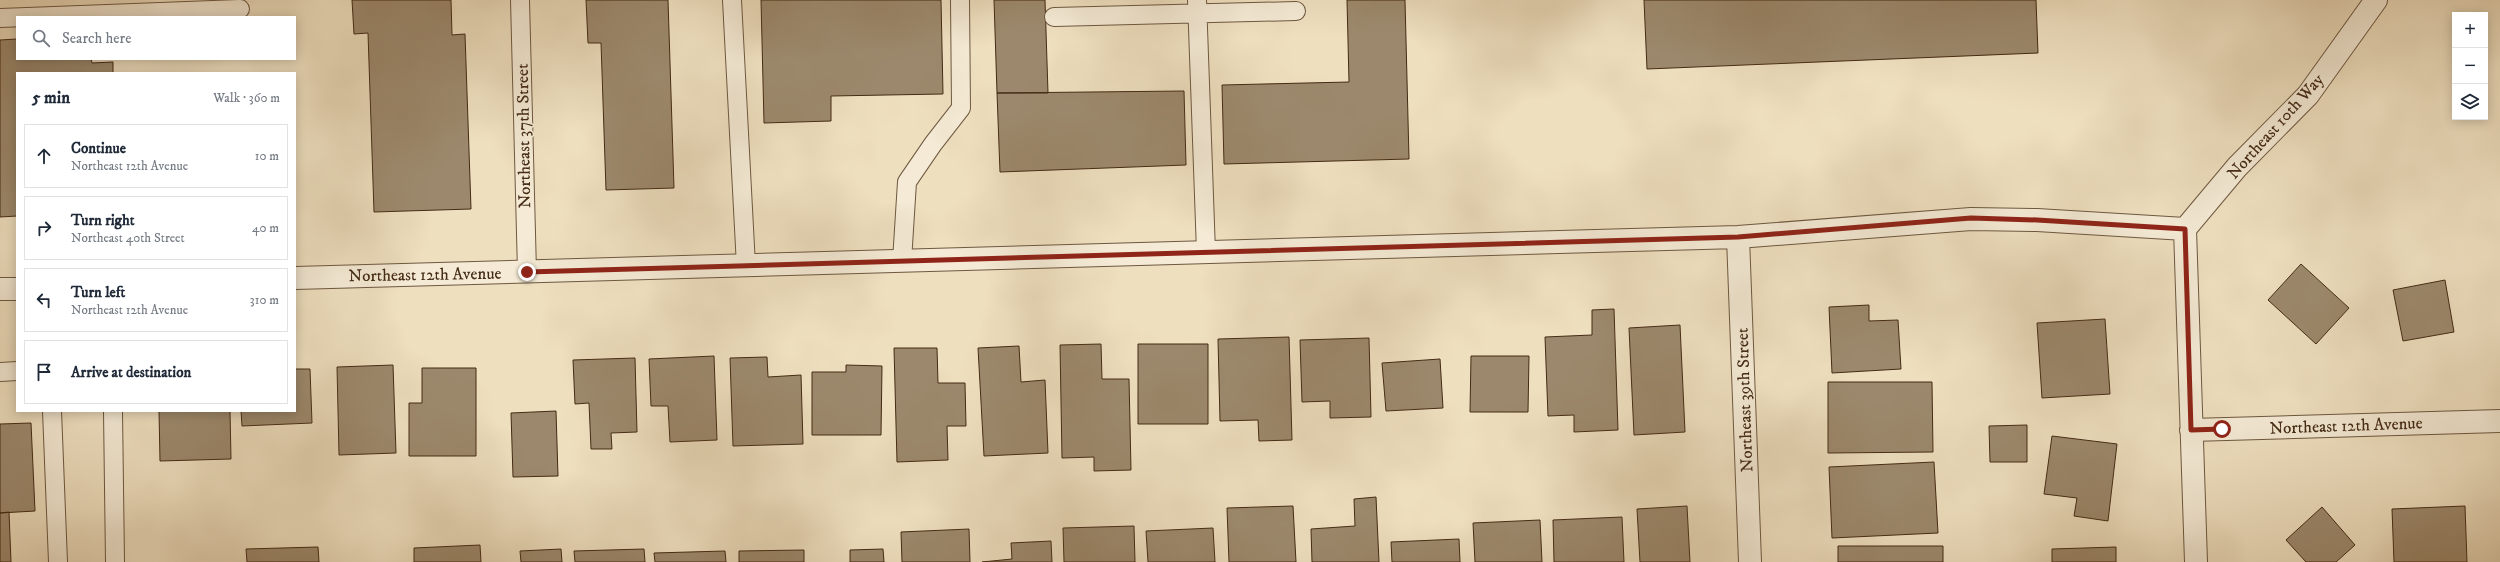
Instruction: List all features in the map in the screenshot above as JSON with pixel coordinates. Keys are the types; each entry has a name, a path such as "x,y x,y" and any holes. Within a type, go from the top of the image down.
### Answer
{"street":[{"name":"Northeast 10th Way","path":"2185,229 2237,167 2308,95 2376,0"},
{"name":"Northeast 12th Avenue","path":"296,278 1738,237 1971,218 2037,220 2185,229"},
{"path":"2185,229 2196,562"},
{"name":"Northeast 39th Street","path":"1738,237 1750,562"},
{"path":"0,290 16,289"},
{"name":"Northeast 12th Avenue","path":"2191,430 2500,420"}],"lane":[{"name":"Northeast 37th Street","path":"520,0 527,272"},
{"path":"732,0 746,266"},
{"path":"902,261 907,182 933,144 961,108 960,0"},
{"path":"1198,7 1206,252"},
{"path":"1054,16 1198,7 1296,11"},
{"path":"53,16 240,9"},
{"path":"0,18 16,17"},
{"path":"0,372 16,371"},
{"path":"52,412 58,562"},
{"path":"112,412 115,562"}],"building":[{"path":"352,0 451,0 452,35 465,34 471,209 374,212 368,33 354,34"},
{"path":"586,0 668,0 674,188 606,190 601,43 588,43"},
{"path":"761,0 941,0 943,94 831,96 831,121 764,123"},
{"path":"994,0 1045,0 1048,93 997,93"},
{"path":"1347,0 1405,0 1409,159 1224,164 1222,85 1349,82"},
{"path":"1644,0 2036,0 2038,53 1647,69"},
{"path":"16,39 16,60 91,60 92,63 113,62 113,72 16,72 16,216 0,217 0,40"},
{"path":"1184,91 1186,165 1000,172 997,93"},
{"path":"2301,264 2349,308 2316,344 2268,300"},
{"path":"2445,280 2454,332 2403,341 2393,290"},
{"path":"1869,305 1869,321 1898,320 1901,369 1832,373 1829,307"},
{"path":"1614,309 1618,430 1574,432 1574,415 1548,416 1545,337 1592,335 1592,310"},
{"path":"2105,319 2110,394 2042,398 2037,323"},
{"path":"1680,325 1685,432 1634,435 1629,328"},
{"path":"1289,337 1292,440 1259,441 1258,420 1220,421 1218,339"},
{"path":"1369,338 1371,417 1330,418 1330,401 1302,402 1300,340"},
{"path":"1101,344 1102,379 1129,379 1131,470 1094,471 1094,457 1062,458 1060,345"},
{"path":"1138,344 1208,344 1208,424 1138,424"},
{"path":"1019,346 1021,382 1045,380 1048,453 984,456 978,348"},
{"path":"894,348 937,348 938,383 965,383 966,426 947,426 948,460 897,462"},
{"path":"714,356 717,440 670,442 668,406 651,406 649,359"},
{"path":"1471,356 1529,356 1528,412 1470,412"},
{"path":"767,357 768,377 801,375 803,444 733,446 730,358"},
{"path":"635,358 637,432 611,433 612,449 591,449 589,403 575,404 573,360"},
{"path":"1440,359 1443,408 1386,411 1382,363"},
{"path":"393,365 396,453 339,455 337,367"},
{"path":"846,365 882,366 881,435 812,435 812,372 846,372"},
{"path":"422,368 476,368 476,456 409,456 409,403 422,403"},
{"path":"296,369 310,369 312,423 242,426 241,412 296,412"},
{"path":"1828,382 1932,382 1933,452 1828,453"},
{"path":"556,411 558,476 513,477 511,413"},
{"path":"159,412 230,412 231,459 160,461"},
{"path":"31,423 35,511 0,513 0,424"},
{"path":"2027,425 2027,462 1990,462 1989,426"},
{"path":"2052,436 2117,444 2108,521 2074,516 2077,498 2044,494"},
{"path":"1934,462 1938,533 1832,538 1829,467"},
{"path":"1376,497 1379,562 1312,562 1311,529 1355,526 1354,499"},
{"path":"1293,506 1296,562 1229,562 1227,508"},
{"path":"1687,506 1690,562 1640,562 1637,509"},
{"path":"2465,506 2467,562 2394,562 2392,509"},
{"path":"2322,507 2355,545 2336,562 2306,562 2286,540"},
{"path":"9,512 11,562 0,562 0,513"},
{"path":"1622,517 1624,562 1554,562 1553,520"},
{"path":"1540,520 1542,562 1475,562 1473,523"},
{"path":"1134,526 1135,562 1064,562 1063,528"},
{"path":"1213,528 1215,562 1148,562 1146,531"},
{"path":"969,529 970,562 902,562 901,532"},
{"path":"1459,539 1460,562 1392,562 1391,542"},
{"path":"1051,541 1052,562 982,562 1012,559 1011,543"},
{"path":"480,545 481,562 414,562 414,548"},
{"path":"1838,546 1943,546 1943,562 1838,562"},
{"path":"318,547 319,562 247,562 246,549"},
{"path":"2116,547 2116,562 2052,562 2052,549"},
{"path":"561,549 562,562 521,562 520,551"},
{"path":"644,549 645,562 575,562 574,551"},
{"path":"883,549 884,562 850,562 850,550"},
{"path":"804,550 804,562 739,562 739,551"},
{"path":"725,551 726,562 655,562 654,553"}],"route":[{"path":"527,272 1738,237 1971,218 2135,225 2185,229 2191,430 2222,429"}]}
